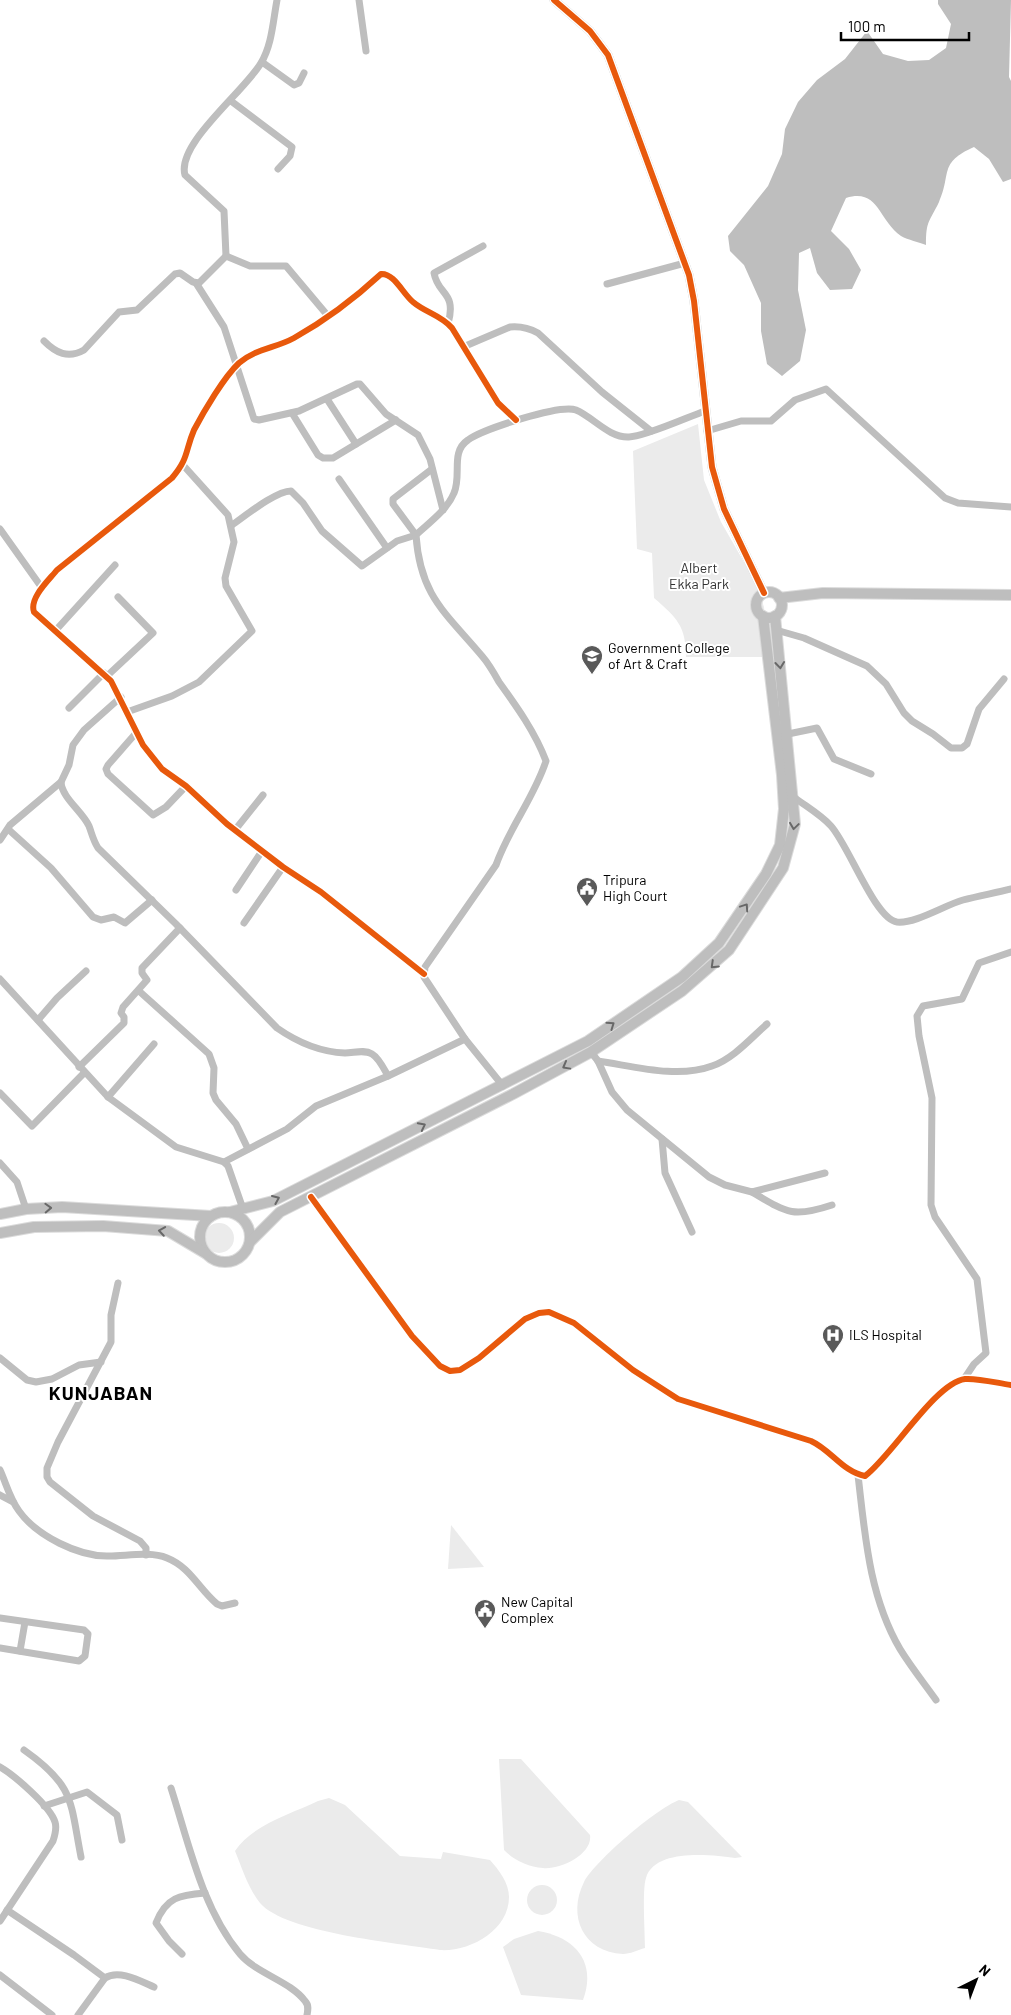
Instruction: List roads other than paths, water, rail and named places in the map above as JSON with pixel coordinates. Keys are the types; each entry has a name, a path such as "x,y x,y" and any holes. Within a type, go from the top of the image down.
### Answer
{"main road":[{"path":"0,1214 26,1209 62,1207 211,1216 273,1201 588,1042 688,971 719,943 766,874 780,845 784,810 782,775 763,616 756,607 757,599 764,593 774,593 779,598 780,610 775,616 776,630 795,798 796,824 783,868 729,950 682,991 591,1052 514,1094 280,1212 250,1242 242,1256 227,1262 211,1258 168,1230 93,1226 34,1227 0,1233"},
{"path":"779,598 823,593 1011,595"},
{"path":"763,616 775,616"},
{"path":"230,1212 237,1215 248,1226 250,1242"},
{"path":"205,1253 199,1237 200,1229 211,1216"}],"street":[{"path":"196,283 199,283 226,256 224,210 185,175 183,169 192,142 251,79 262,62 268,50 276,0"},
{"path":"359,0 366,50"},
{"path":"554,0 590,31 608,55 685,263 694,301 704,411 717,490 764,593"},
{"path":"262,62 294,84 299,83 304,73"},
{"path":"231,101 292,147 290,156 278,169"},
{"path":"448,324 452,310 451,302 434,273 483,246"},
{"path":"226,256 250,266 286,266 328,316"},
{"path":"607,284 685,263"},
{"path":"44,341 55,351 65,354 77,354 84,350 118,312 137,310 175,274 180,273 196,283 224,327 254,419 259,420 292,413 360,384 386,414 418,435 430,459 442,510"},
{"path":"424,974 326,896 283,867 234,830 186,786 162,769 136,733 121,697 105,674 32,609 33,603 42,588 57,570 172,478 183,465 195,428 237,365 250,354 293,338 328,316 364,290 381,274 386,274 412,302 444,318 498,403 516,420"},
{"path":"463,346 510,327 518,326 530,329 538,333 602,392 651,431"},
{"path":"707,431 741,421 771,421 795,400 826,389 945,498 958,503 1011,507"},
{"path":"327,398 356,444"},
{"path":"232,525 265,503 286,491 291,491 303,503 322,531 359,564 365,565 397,541 416,535 442,510 454,493 457,484 458,454 461,446 469,439 516,420 568,407 578,411 615,434 629,438 704,411"},
{"path":"292,413 323,458 333,458 396,420"},
{"path":"127,712 172,696 199,682 252,631 226,586 225,578 234,549 232,525 223,508 183,465"},
{"path":"432,469 393,499 393,504 416,535 420,563 436,603 452,624 484,658 527,722 546,761 538,784 502,848 496,865 425,967 424,974 424,977 465,1039 503,1086"},
{"path":"339,480 387,548"},
{"path":"0,529 42,588"},
{"path":"56,630 115,565"},
{"path":"69,708 153,633 118,597"},
{"path":"776,630 804,638 867,666 886,684 904,713 912,721 951,748 962,748 967,744 979,709 1004,679"},
{"path":"0,840 8,829 61,782 69,765 73,746 84,730 121,697"},
{"path":"788,734 818,728 834,759 871,774"},
{"path":"136,733 108,765 106,769 108,774 153,815 166,807 186,786"},
{"path":"61,782 64,790 89,826 92,838 98,848 180,928 277,1028 292,1039 321,1050 373,1054 388,1076"},
{"path":"234,830 263,795"},
{"path":"795,798 831,826 848,848 878,908 886,917 897,922 910,921 962,900 1011,889"},
{"path":"8,829 51,868 94,917 102,920 114,917 125,923 152,900"},
{"path":"236,890 262,851"},
{"path":"244,924 283,867"},
{"path":"0,1093 32,1126 124,1023 124,1017 121,1013 123,1006 139,991 147,980 142,974 142,968 180,928"},
{"path":"964,1379 974,1364 986,1353 985,1336 977,1279 933,1211 932,1098 919,1036 917,1016 923,1006 962,999 979,964 1011,952"},
{"path":"38,1020 57,998 86,971"},
{"path":"0,980 108,1097 176,1147 224,1162 228,1166 243,1209"},
{"path":"139,991 209,1054 214,1068 214,1093 216,1100 236,1124 248,1149"},
{"path":"598,1061 663,1070 701,1069 713,1066 725,1059 767,1024"},
{"path":"224,1162 286,1129 316,1106 388,1076 465,1039"},
{"path":"108,1097 154,1044"},
{"path":"591,1052 598,1061 612,1092 627,1110 709,1177 725,1185 752,1192 794,1214 805,1214 832,1206"},
{"path":"662,1139 664,1173 692,1232"},
{"path":"0,1163 17,1182 26,1209"},
{"path":"752,1192 825,1173"},
{"path":"310,1197 412,1336 440,1366 450,1370 460,1370 479,1358 526,1319 539,1313 549,1312 574,1323 634,1370 678,1399 811,1441 858,1475 865,1476 878,1467 930,1403 950,1385 964,1379 1011,1385"},
{"path":"118,1283 112,1307 111,1342 58,1442 47,1468 47,1477 50,1482 93,1516 140,1541 146,1548 146,1555"},
{"path":"0,1358 27,1380 36,1382 52,1380 79,1365 101,1362"},
{"path":"0,1470 13,1502 26,1519 53,1539 71,1549 106,1556 146,1555 166,1557 180,1564 217,1604 222,1606 235,1603"},
{"path":"858,1475 868,1557 878,1600 900,1649 936,1700"},
{"path":"0,1495 13,1502"},
{"path":"0,1618 86,1631 88,1634 85,1656 79,1661 0,1648"},
{"path":"20,1651 25,1622"},
{"path":"24,1750 49,1770 69,1797 81,1858"},
{"path":"0,1767 44,1806 55,1822 53,1841 0,1921"},
{"path":"171,1788 205,1894 230,1941 242,1956 306,2001 307,2015"},
{"path":"44,1806 87,1792 92,1794 117,1816 122,1840"},
{"path":"182,1954 156,1923 163,1909 178,1896 205,1894"},
{"path":"7,1910 74,1955 104,1978"},
{"path":"78,2015 104,1978 117,1974 154,1987"},
{"path":"0,1976 52,2015"}],"place":[{"name":"Government College of Art & Craft","path":"592,675"},
{"name":"Tripura High Court","path":"587,907"},
{"name":"ILS Hospital","path":"833,1354"},
{"name":"New Capital Complex","path":"485,1629"}],"district":[{"name":"KUNJABAN","path":"101,1393"}],"park label":[{"name":"Albert Ekka Park","path":"699,576"}]}
